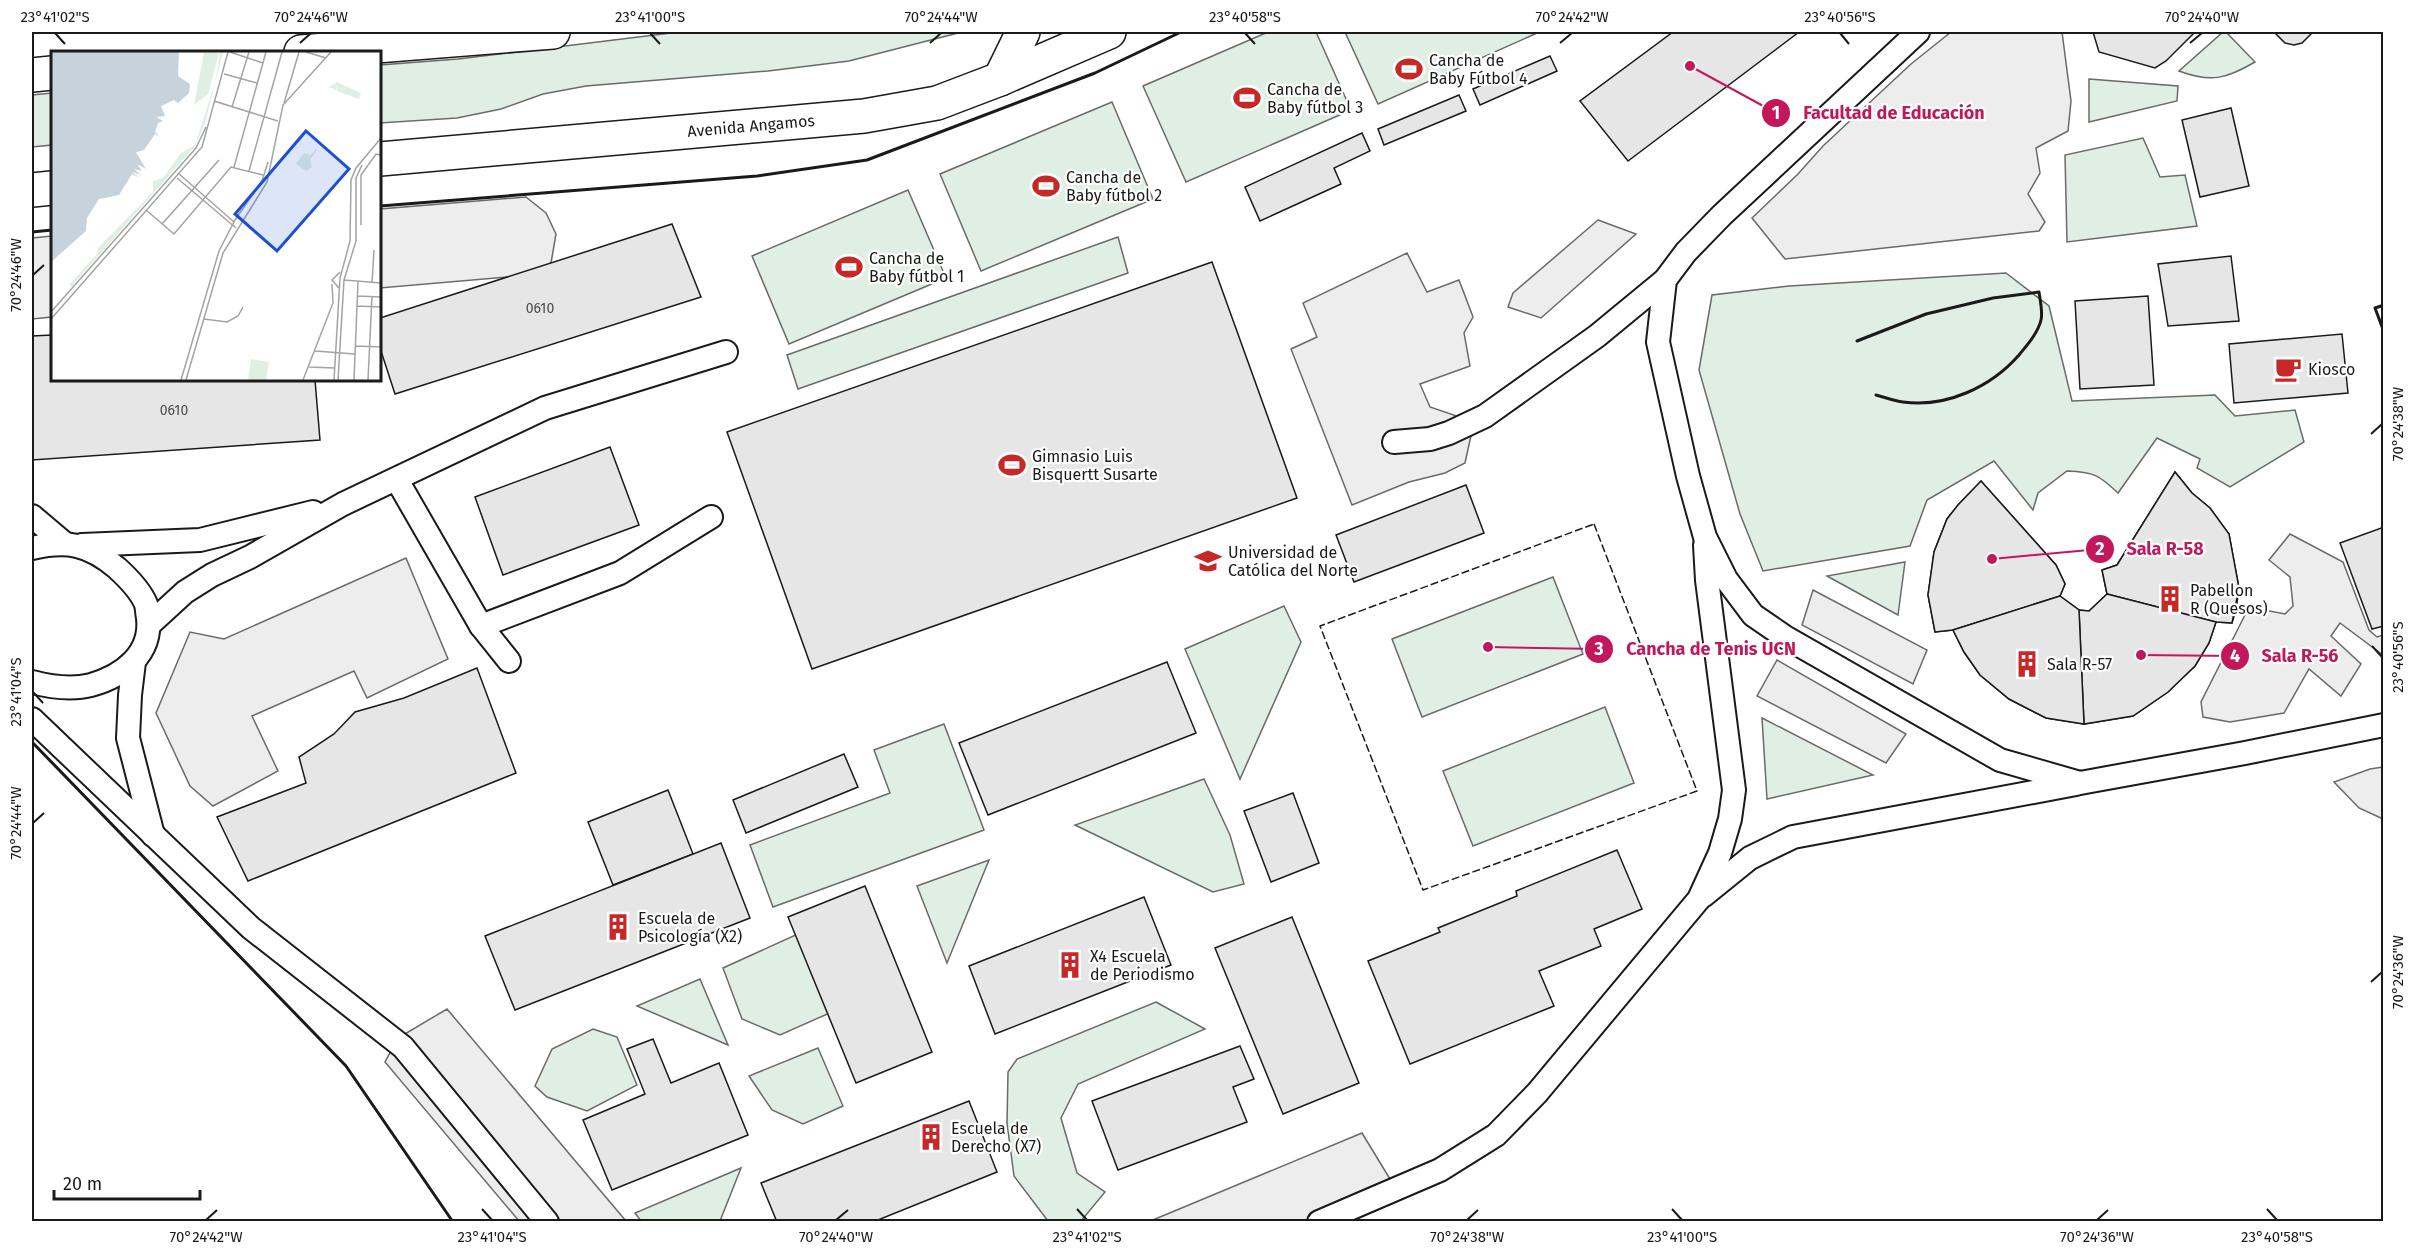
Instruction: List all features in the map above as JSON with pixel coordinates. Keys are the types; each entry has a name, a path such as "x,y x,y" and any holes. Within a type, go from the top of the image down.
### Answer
{"main road":[{"path":"314,51 553,32"},
{"path":"1000,79 1023,32"},
{"name":"Avenida Angamos","path":"381,159 864,116 937,103 1000,79 1109,32"},
{"path":"32,75 51,73"},
{"path":"32,190 51,188"}],"lane":[{"path":"1394,442 1430,439 1485,416 1598,336 1665,279 1686,252 1722,215 1918,32"},
{"path":"1658,342 1665,279"},
{"path":"1598,336 1631,317 1642,317 1652,325 1705,537 1726,579 1752,615 1785,637 2000,760 2080,783"},
{"path":"149,625 194,587 343,504 545,408 726,352"},
{"path":"397,480 481,626 509,661"},
{"path":"32,548 72,544 200,540 343,504"},
{"path":"32,516 72,544 102,556 136,588 146,605 149,625 148,639 134,662 112,677 90,685 72,687 48,686 32,682"},
{"path":"481,626 620,573 711,517"},
{"path":"1699,899 1720,853 1730,819 1734,790 1707,580 1705,537"},
{"path":"134,662 128,738 153,835"},
{"path":"32,719 251,928 403,1047 547,1221"},
{"path":"1319,1221 1440,1170 1496,1135 1537,1093 1699,899 1750,858 1793,837 2246,753 2384,725"}],"green space":[{"path":"679,32 962,32 849,61 768,71 586,86 543,94 501,109 457,118 381,123 381,65 458,59"},
{"name":"Cancha de Baby fútbol 3","path":"1268,32 1316,32 1351,110 1186,182 1143,86"},
{"name":"Cancha de Baby Fútbol 4","path":"1345,32 1533,32 1535,34 1378,104"},
{"path":"2223,32 2226,32 2255,62 2218,77 2200,77 2179,71"},
{"path":"2089,79 2178,86 2177,101 2089,122"},
{"path":"51,93 51,145 32,147 32,95"},
{"name":"Cancha de Baby fútbol 2","path":"1112,102 1153,199 981,271 940,174"},
{"path":"2143,138 2160,177 2185,175 2197,226 2067,242 2065,155"},
{"name":"Cancha de Baby fútbol 1","path":"908,190 946,278 789,344 752,256"},
{"path":"1118,237 1128,273 798,389 787,355"},
{"path":"2006,273 2049,306 2072,401 2215,395 2235,416 2295,410 2304,442 2230,487 2197,468 2200,459 2157,438 2118,493 2096,476 2084,472 2067,471 2038,493 2033,510 1994,461 1927,500 1910,546 1763,571 1740,514 1699,370 1712,295 1789,286"},
{"path":"1905,562 1898,615 1827,576"},
{"path":"1553,577 1583,654 1422,717 1392,639"},
{"path":"1284,606 1301,642 1240,779 1185,649"},
{"path":"1605,707 1634,783 1473,846 1443,771"},
{"path":"1762,718 1873,775 1767,799"},
{"path":"944,724 984,830 773,907 750,845 890,793 874,750"},
{"path":"1204,779 1230,835 1244,884 1213,892 1075,825"},
{"path":"989,860 947,963 917,886"},
{"path":"800,933 834,1011 780,1035 742,1019 723,968"},
{"path":"700,979 728,1045 637,1006"},
{"path":"1156,1002 1205,1029 1078,1084 1061,1118 1077,1173 1105,1192 1081,1221 1048,1221 1014,1176 1007,1123 1008,1072 1017,1059"},
{"path":"593,1029 617,1037 637,1085 587,1111 547,1097 535,1086 552,1049"},
{"path":"818,1048 843,1106 803,1124 772,1110 749,1076"},
{"path":"741,1168 720,1221 641,1221 635,1213"}],"shaded area":[{"path":"1951,32 2062,32 2071,101 2068,131 2036,148 2040,173 2028,194 2045,222 2039,231 1785,259 1752,218 1798,174 1823,146 1911,64"},
{"path":"526,197 546,213 556,234 551,263 530,275 381,288 381,209"},
{"path":"1598,220 1636,234 1541,318 1508,307 1513,293"},
{"path":"51,236 51,317 32,319 32,238"},
{"path":"1407,253 1427,292 1459,280 1473,317 1464,333 1470,366 1420,384 1430,407 1474,422 1465,463 1445,473 1409,482 1352,505 1291,349 1317,337 1303,303"},
{"path":"2290,534 2343,562 2369,630 2377,637 2383,635 2383,655 2340,623 2331,636 2361,664 2341,696 2309,669 2284,713 2230,722 2203,717 2201,702 2249,607 2285,614 2293,606 2290,577 2269,560"},
{"path":"406,558 448,659 367,698 354,671 252,716 278,771 213,806 190,786 156,713 190,632 224,639"},
{"path":"1813,590 1927,650 1913,684 1802,625"},
{"path":"1777,660 1906,734 1886,763 1757,696"},
{"path":"2384,767 2383,819 2359,808 2334,782 2370,769"},
{"path":"447,1009 626,1221 519,1221 385,1062 398,1038"},
{"path":"1362,1133 1390,1179 1342,1199 1337,1221 1148,1222"}],"building":[{"path":"1673,32 1799,32 1628,161 1580,101"},
{"path":"2093,32 2195,32 2166,61 2155,68 2099,52"},
{"path":"2274,32 2313,32 2302,43 2294,45 2285,43"},
{"path":"1550,56 1557,71 1480,105 1473,89"},
{"path":"1459,95 1466,111 1384,145 1378,129"},
{"path":"2231,108 2249,186 2200,197 2182,120"},
{"path":"1362,133 1370,151 1334,168 1341,184 1260,221 1245,187"},
{"path":"672,224 701,297 395,394 381,351 381,318"},
{"path":"2231,256 2239,321 2168,326 2158,264"},
{"name":"Gimnasio Luis Bisquertt Susarte","path":"1212,262 1297,498 812,669 727,432"},
{"path":"2148,296 2154,385 2080,389 2075,301"},
{"name":"Kiosco","path":"2342,334 2348,393 2234,403 2229,344"},
{"path":"51,335 51,381 315,381 320,440 32,460 32,336"},
{"path":"610,447 639,525 503,575 475,497"},
{"name":"Pabellon R (Quesos)","path":"2175,472 2192,493 2210,508 2229,534 2239,588 2236,610 2232,623 2216,622 2209,643 2195,666 2168,692 2133,716 2084,724 2046,718 2009,699 1980,675 1964,652 1953,630 1935,632 1928,595 1934,552 1947,519 1981,481 2056,565 2065,584 2060,596 2079,610 2089,611 2107,594 2102,570 2117,565"},
{"path":"2175,472 2192,493 2210,508 2229,534 2239,588 2232,623 2216,622 2107,594 2102,570 2117,565"},
{"path":"1981,481 2056,565 2065,584 2060,596 1953,630 1935,632 1928,595 1934,552 1947,519"},
{"path":"1466,485 1484,533 1354,582 1336,535"},
{"path":"2384,527 2384,626 2372,629 2340,543"},
{"path":"2107,594 2216,622 2209,643 2195,666 2168,692 2133,716 2084,724 2079,610 2089,611"},
{"name":"Sala R-57","path":"2060,596 2079,610 2084,724 2046,718 2009,699 1980,675 1964,652 1953,630"},
{"path":"1167,662 1196,733 988,815 959,743"},
{"path":"477,668 516,773 248,881 217,817 306,783 299,757 334,734 355,712 404,698"},
{"path":"844,754 858,787 746,833 733,800"},
{"path":"668,790 693,854 613,885 588,822"},
{"path":"1293,793 1319,863 1271,882 1244,811"},
{"name":"Escuela de Psicología (X2)","path":"721,843 750,918 515,1010 485,936"},
{"path":"1617,850 1642,909 1594,929 1601,946 1539,971 1554,1006 1410,1064 1368,961 1440,932 1438,928 1517,896 1516,891"},
{"path":"865,886 932,1052 856,1083 788,917"},
{"name":"X4 Escuela de Periodismo","path":"1144,897 1171,965 995,1034 969,966"},
{"path":"1292,917 1359,1083 1283,1114 1215,948"},
{"path":"653,1039 671,1083 719,1063 748,1135 612,1190 583,1120 645,1094 627,1049"},
{"path":"1240,1046 1254,1079 1233,1087 1247,1122 1118,1170 1092,1101"},
{"name":"Escuela de Derecho (X7)","path":"969,1101 997,1172 873,1222 777,1222 761,1183"}],"fence":[{"path":"1594,524 1697,791 1423,890 1320,626 1594,524"}],"wall":[{"path":"381,206 757,176 867,160 1095,73 1181,32"},
{"path":"32,232 51,230"},
{"path":"1857,341 1926,314 1993,298 2039,292 2042,317 2035,334 2008,366 1981,386 1967,393 1935,402 1903,402 1876,395"},
{"path":"2384,305 2375,308 2384,332"},
{"path":"32,742 346,1066 453,1222"}],"place":[{"name":"Facultad de Educación","path":"1690,66"},
{"name":"Cancha de Baby Fútbol 4","path":"1409,69"},
{"name":"Cancha de Baby fútbol 3","path":"1247,98"},
{"name":"Cancha de Baby fútbol 2","path":"1046,186"},
{"name":"Cancha de Baby fútbol 1","path":"849,267"},
{"name":"Kiosco","path":"2288,369"},
{"name":"Gimnasio Luis Bisquertt Susarte","path":"1012,465"},
{"name":"Sala R-58","path":"1992,559"},
{"name":"Universidad de Católica del Norte","path":"1208,561"},
{"name":"Pabellon R (Quesos)","path":"2170,599"},
{"name":"Cancha de Tenis UCN","path":"1488,647"},
{"name":"Sala R-56","path":"2141,655"},
{"name":"Sala R-57","path":"2027,664"},
{"name":"Escuela de Psicología (X2)","path":"618,927"},
{"name":"X4 Escuela de Periodismo","path":"1070,965"},
{"name":"Escuela de Derecho (X7)","path":"931,1137"}]}
